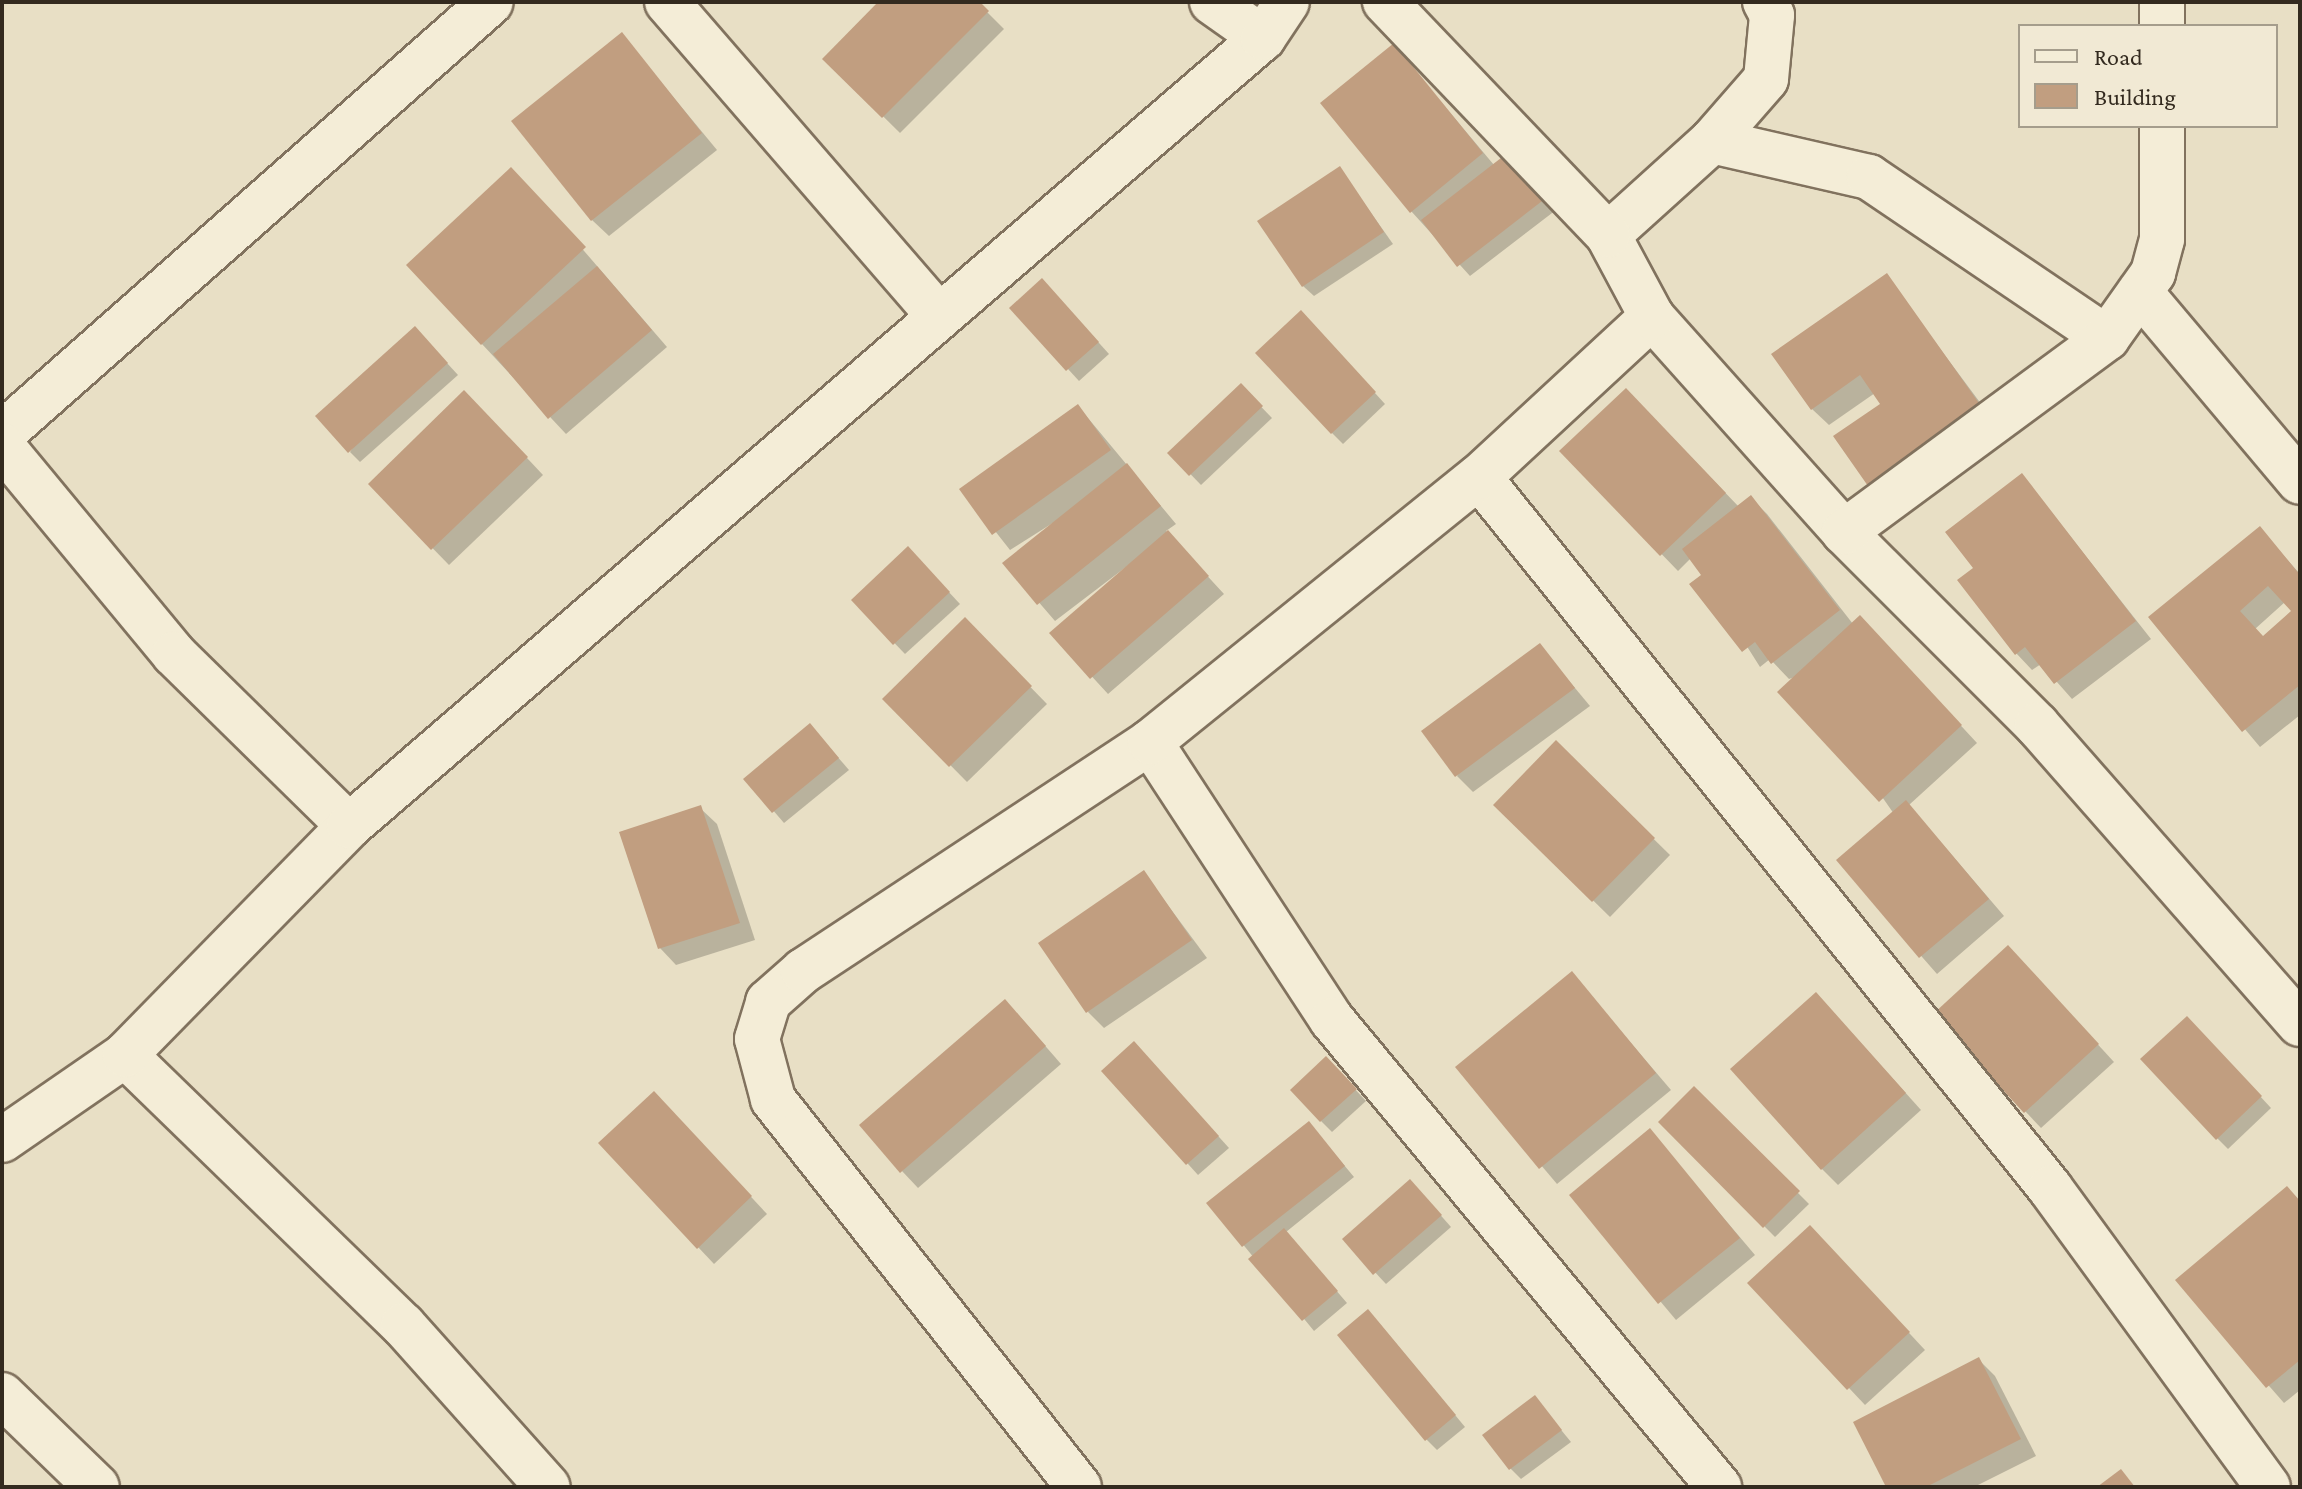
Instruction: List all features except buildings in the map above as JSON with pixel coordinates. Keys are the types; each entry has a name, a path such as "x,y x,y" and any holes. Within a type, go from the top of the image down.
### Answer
{"street":[{"path":"2,434 491,2"},
{"path":"667,2 936,313"},
{"path":"1212,2 1263,38"},
{"path":"3,1138 125,1055 349,826 936,313 1263,38 1287,2"},
{"path":"1385,2 1608,235 1652,317 1844,532 2037,725 2300,1024"},
{"path":"1608,235 1712,141 1766,79 1772,15 1765,2"},
{"path":"2162,2 2162,24"},
{"path":"1844,532 2107,338 2140,292 2162,239 2162,128"},
{"path":"1712,141 1869,177 2107,338"},
{"path":"2140,292 2300,482"},
{"path":"1079,1487 773,1099 757,1039 768,1002 803,971 1150,742 1479,477 1652,317"},
{"path":"2,446 174,654 349,826"},
{"path":"1479,477 2050,1188 2268,1487"},
{"path":"1150,742 1332,1020 1719,1487"},
{"path":"125,1055 403,1325 548,1487"},
{"path":"2,1395 97,1487"}]}
